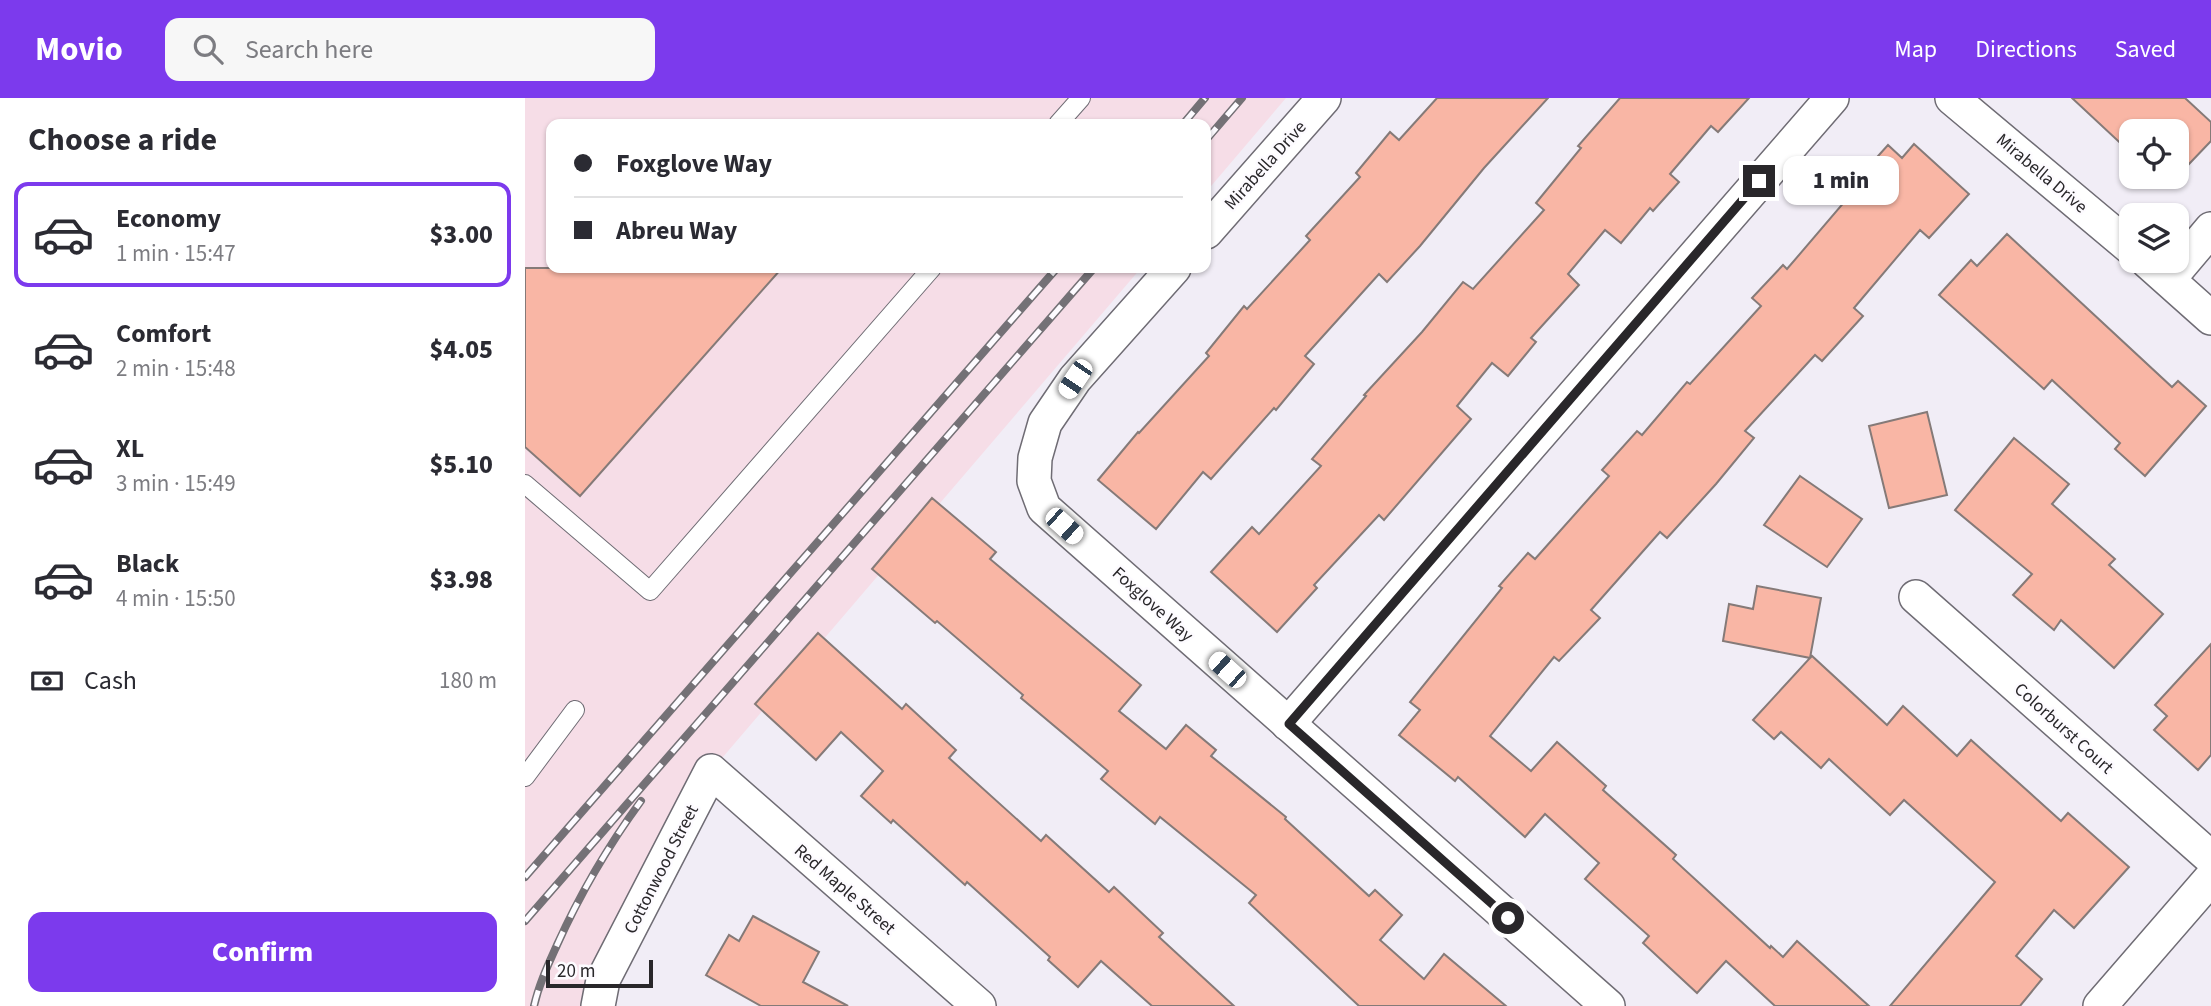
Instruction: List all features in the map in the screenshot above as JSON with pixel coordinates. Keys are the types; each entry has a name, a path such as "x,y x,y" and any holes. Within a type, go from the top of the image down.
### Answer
{"street":[{"name":"Mirabella Drive","path":"1211,226 1324,98"},
{"path":"1289,724 1832,98"},
{"name":"Mirabella Drive","path":"1952,98 2119,238"},
{"path":"2189,246 2211,229"},
{"name":"Foxglove Way","path":"1170,273 1075,379 1045,423 1035,458 1034,481 1044,508 1608,1006"},
{"path":"2161,273 2211,318"},
{"name":"Colorburst Court","path":"1916,597 2211,858"},
{"name":"Cottonwood Street","path":"598,1006 603,980 711,771"},
{"name":"Red Maple Street","path":"711,771 978,1006"},
{"path":"2100,1006 2211,878"}],"lane":[{"path":"1062,119 1081,98"},
{"path":"525,484 650,591 928,273"},
{"path":"525,776 575,710"}],"shaded area":[{"path":"525,98 1286,98 1211,186 1211,119 546,119 546,273 1137,273 711,771 598,1006 525,1006"}],"building":[{"path":"1437,98 1548,98 1387,282 1379,274 1305,356 1314,364 1276,410 1274,408 1211,479 1203,472 1156,529 1098,480 1138,432 1209,356 1206,353 1244,306 1247,309 1310,240 1306,236 1360,177 1356,173 1390,132 1399,140"},
{"path":"1620,98 1749,98 1718,132 1711,126 1670,174 1679,182 1653,211 1650,208 1621,243 1605,230 1568,274 1579,285 1531,338 1536,342 1508,376 1492,363 1457,406 1471,419 1384,520 1379,515 1314,585 1317,588 1277,632 1211,572 1252,527 1259,534 1321,466 1312,459 1463,282 1473,289 1544,210 1536,203 1581,148 1578,146"},
{"path":"2072,98 2185,98 2211,122 2211,141 2189,164 2189,119 2119,119 2119,142"},
{"path":"1914,144 1969,194 1929,238 1920,230 1854,308 1863,316 1822,361 1815,355 1745,431 1754,438 1716,484 1667,538 1660,532 1591,610 1600,618 1559,661 1554,657 1490,736 1531,771 1557,742 1606,786 1603,790 1676,855 1673,859 1770,948 1771,946 1783,957 1797,941 1869,1006 1775,1006 1726,961 1697,993 1643,943 1649,936 1585,879 1599,863 1545,814 1525,837 1458,777 1455,781 1399,735 1420,710 1410,702 1502,588 1499,586 1528,553 1535,559 1609,476 1602,470 1637,431 1642,435 1687,382 1690,384 1761,306 1752,298 1783,265 1787,269 1864,179 1860,176 1888,145 1902,158"},
{"path":"2007,234 2172,387 2178,381 2206,406 2145,476 2115,449 2120,443 2052,380 2044,389 1939,295 1971,260 1977,266"},
{"path":"525,268 546,268 546,273 778,273 580,496 525,447"},
{"path":"1927,412 1947,495 1889,508 1869,426"},
{"path":"2014,438 2069,484 2052,504 2115,559 2109,565 2163,614 2114,668 2061,620 2054,630 2013,595 2032,574 1955,510"},
{"path":"1800,476 1862,519 1827,567 1764,525"},
{"path":"932,498 996,552 990,559 1141,685 1119,711 1166,749 1186,725 1216,750 1211,756 1286,817 1285,819 1369,896 1375,890 1402,915 1380,940 1424,979 1444,954 1506,1006 1359,1006 1249,903 1256,895 1160,817 1155,824 1101,779 1108,771 1021,698 1023,695 937,621 935,623 872,569"},
{"path":"1757,586 1821,598 1810,658 1723,641 1729,604 1753,609"},
{"path":"818,633 902,709 906,704 956,750 949,758 1041,841 1046,835 1109,892 1114,887 1163,933 1159,937 1234,1006 1152,1006 1101,961 1078,987 1048,960 1050,957 967,882 965,885 893,820 891,823 861,796 883,771 841,732 816,760 755,704"},
{"path":"2211,644 2211,755 2198,770 2154,730 2167,716 2155,705"},
{"path":"1812,656 1887,725 1903,706 1957,756 1971,740 2061,821 2068,813 2129,867 2074,928 2054,910 2016,956 2042,979 2020,1006 1890,1006 1995,882 1904,800 1890,815 1829,759 1821,768 1781,732 1774,739 1753,720"},
{"path":"753,916 819,952 803,982 848,1006 761,1006 706,975 729,935 739,941"}],"railway":[{"path":"1187,119 1205,98"},
{"path":"1211,134 1242,98"},
{"path":"525,877 1053,273"},
{"path":"525,921 1090,273"},
{"path":"534,1006 547,967 575,907 617,835 641,801"}],"route":[{"path":"1508,918 1289,724 1759,181"}]}
